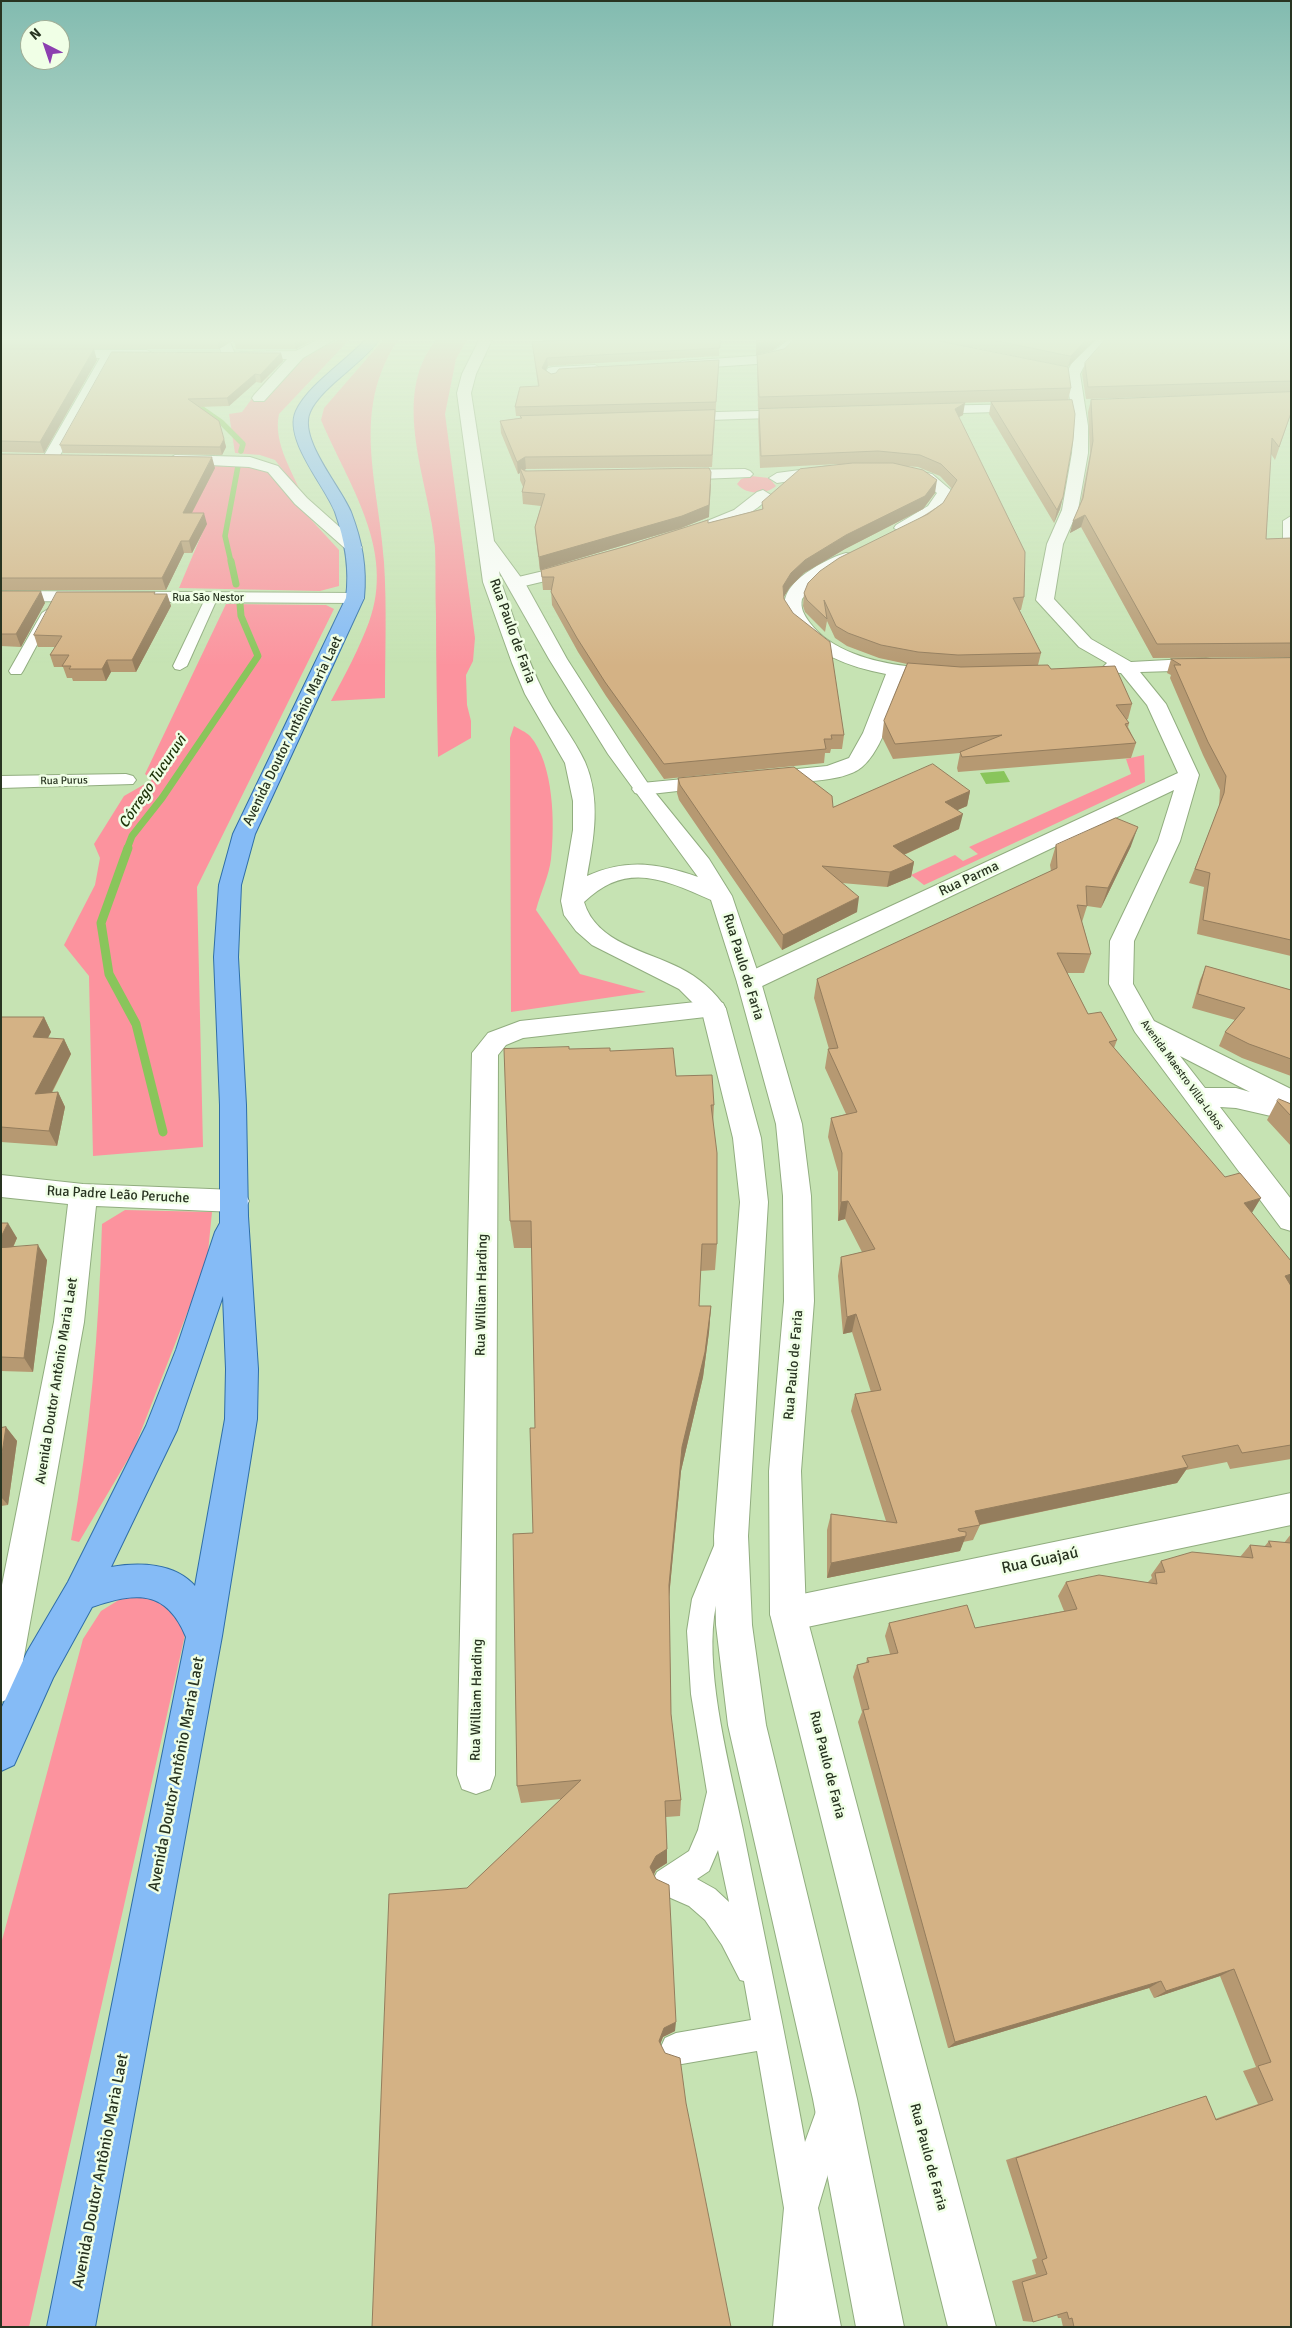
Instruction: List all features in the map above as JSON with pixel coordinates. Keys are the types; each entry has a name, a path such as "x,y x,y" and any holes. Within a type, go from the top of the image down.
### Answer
{"main road":[{"name":"Avenida Doutor Antônio Maria Laet","path":"71,2327 204,1636 241,1419 242,1369 234,1209 226,957 230,885 244,834 355,598 357,579 354,546 340,506 308,449"},
{"name":"Avenida Doutor Antônio Maria Laet","path":"1,1752 40,1665 80,1594 161,1430 191,1350 234,1209"},
{"path":"80,1594 109,1582 142,1579 170,1588 190,1607 204,1636"}],"street":[{"path":"50,459 56,449"},
{"path":"472,449 485,539"},
{"path":"1078,449 1076,480 1070,510 1055,544 1045,600 1085,643 1125,666 1156,704 1189,776"},
{"path":"30,459 70,460"},
{"path":"159,460 250,462 273,468 302,501 354,546"},
{"path":"777,478 819,472 845,471"},
{"path":"886,472 916,474 927,477 945,492 942,502 930,514 889,536"},
{"path":"656,475 762,473 777,478 783,484 782,488 778,492 763,495 737,491 732,486 734,479 745,474"},
{"path":"685,534 740,513 763,495"},
{"path":"1291,523 1291,540"},
{"name":"Rua Paulo de Faria","path":"485,539 516,583 558,659 642,789 701,864 721,896 749,982 789,1124 797,1196 799,1301 785,1471 788,1614 972,2327"},
{"name":"Rua Paulo de Faria","path":"485,539 492,582 521,663 535,694 575,763 584,801 584,830 572,901"},
{"path":"864,549 823,571 804,584 794,597 792,608 808,634 854,659 897,670 955,674"},
{"path":"516,583 557,574 593,563"},
{"path":"529,605 540,589 557,574"},
{"name":"Rua São Nestor","path":"1,596 211,599 355,598"},
{"path":"1098,669 1125,666 1225,664"},
{"path":"642,789 837,770 856,763 864,751 897,670"},
{"name":"Rua Parma","path":"749,982 1189,776"},
{"name":"Avenida Maestro Villa-Lobos","path":"1189,776 1169,842 1122,941 1121,984 1144,1026 1291,1220"},
{"name":"Rua Purus","path":"1,782 126,780"},
{"path":"721,896 689,881 643,869 625,870 594,881 572,901 576,915 584,926 600,940 620,952 671,973 688,984 714,1009 746,1138 754,1202 731,1536 734,1625 747,1725 835,2099 880,2327"},
{"name":"Rua William Harding","path":"476,1776 486,1053 497,1039 520,1030 714,1009"},
{"path":"1144,1026 1291,1101"},
{"path":"1197,1097 1236,1098 1291,1111"},
{"name":"Rua Padre Leão Peruche","path":"1,1186 234,1209"},
{"name":"Avenida Doutor Antônio Maria Laet","path":"1,1684 13,1567 69,1322 83,1195"},
{"name":"Rua Guajaú","path":"788,1614 1291,1509"}],"lane":[{"path":"16,671 57,596"},
{"path":"180,666 211,599"},
{"path":"731,1536 712,1579 701,1624 704,1694 720,1790 760,1985 800,2211 824,2327"},
{"path":"720,1790 712,1832 699,1861 667,1882 696,1893 713,1907 760,1985"},
{"path":"676,2049 768,2033"},
{"path":"790,2327 800,2211 835,2099"}],"shaded area":[{"path":"234,449 282,449 302,495 275,460 260,455 235,453"},
{"path":"334,449 371,449 385,579 385,698 331,701 347,672 369,622 376,595 377,569 373,543 355,493"},
{"path":"417,449 450,449 475,638 473,661 466,675 471,738 438,757 435,547"},
{"path":"211,466 260,467 269,474 339,550 339,586 320,591 179,588 206,524 93,509"},
{"path":"751,476 769,478 776,486 767,491 751,492 737,484 741,479"},
{"path":"226,604 326,605 334,609 197,887 203,1147 93,1156 89,976 64,945 95,885 100,858 94,844 124,796 152,780 145,774"},
{"path":"514,726 530,736 538,748 544,762 551,795 553,829 551,859 536,910 580,974 646,992 511,1012 510,738"},
{"path":"1144,755 1145,782 924,885 911,875 955,855 963,861 978,854 969,847 1131,774 1126,759"},
{"path":"1004,771 1010,782 986,784 980,773"},
{"path":"125,1210 212,1212 207,1262 134,1449 79,1542 71,1540 78,1501 92,1383 99,1303 102,1224"},
{"path":"161,1592 187,1626 29,2327 1,2327 1,1944 83,1639 101,1611 130,1593"}],"building":[{"path":"511,449 712,449 712,455 525,457 517,462"},
{"path":"761,449 974,449 1025,552 1024,597 1013,598 1041,653 958,655 918,652 881,645 848,633 836,626 824,600 827,619 807,600 804,593 808,583 820,571 839,558 928,514 943,503 957,480 941,464 920,455 878,451 761,456"},
{"path":"1020,449 1071,449 1063,497 1057,510"},
{"path":"1092,449 1271,449 1266,539 1291,538 1291,643 1157,644 1085,515 1073,521 1083,498"},
{"path":"1,454 212,457 183,513 204,513 189,541 181,541 162,578 1,578"},
{"path":"853,463 893,463 923,470 937,480 925,496 846,535 805,560 791,573 783,586 784,599 793,613 830,642 844,735 831,735 832,739 824,739 826,749 664,764 605,682 577,638 551,592 554,577 542,577 541,570 627,546 708,520 708,523 763,509 762,502 800,469"},
{"path":"520,468 525,471 709,468 711,472 709,505 682,516 539,557 535,527 545,494 522,492 525,481"},
{"path":"1,591 41,591 16,634 1,634"},
{"path":"57,592 155,592 154,594 167,594 132,660 107,660 102,669 69,669 71,666 62,666 69,655 50,655 62,636 34,635"},
{"path":"1291,658 1291,940 1203,920 1210,873 1195,869 1224,793 1226,776 1208,742 1174,665 1181,665 1171,659"},
{"path":"908,663 961,667 1048,665 1051,669 1115,666 1132,704 1116,705 1129,723 1125,724 1136,743 962,757 960,752 1002,735 895,744 884,721"},
{"path":"933,764 970,791 945,802 963,814 893,846 914,862 890,872 822,866 859,897 783,935 680,785 678,778 794,767 832,796 833,807"},
{"path":"1116,818 1138,827 1108,888 1086,886 1087,906 1077,905 1091,954 1057,953 1088,1014 1101,1012 1117,1040 1109,1042 1225,1177 1240,1173 1261,1198 1244,1203 1291,1261 1291,1274 1285,1276 1291,1286 1291,1445 1242,1453 1238,1445 1182,1456 1188,1467 975,1511 980,1525 958,1529 959,1531 966,1532 966,1536 831,1563 831,1514 897,1523 855,1394 881,1390 856,1314 847,1317 841,1257 875,1249 848,1201 841,1202 842,1153 831,1118 857,1112 828,1049 838,1048 817,979 1057,868 1056,845"},
{"path":"1206,966 1291,990 1291,1059 1249,1044 1225,1032 1245,1008 1198,994"},
{"path":"1,1017 44,1017 33,1037 64,1039 35,1094 58,1092 49,1131 1,1127"},
{"path":"569,1047 569,1049 610,1048 610,1051 673,1048 676,1076 712,1075 714,1105 711,1105 717,1153 717,1244 702,1244 699,1306 711,1306 705,1352 682,1447 669,1585 671,1714 681,1800 665,1801 667,1849 656,1856 650,1867 656,1879 669,1885 676,2022 664,2028 659,2041 665,2053 680,2058 686,2103 731,2327 372,2327 389,1894 467,1888 581,1780 517,1786 513,1534 533,1533 530,1428 535,1428 531,1221 510,1221 504,1049"},
{"path":"1279,1099 1291,1104 1291,1116 1277,1101"},
{"path":"1,1223 8,1223 1,1237"},
{"path":"38,1245 24,1358 1,1357 1,1248"},
{"path":"6,1427 1,1460 1,1428"},
{"path":"1269,1541 1291,1543 1291,2327 1074,2327 1072,2318 1069,2319 1067,2312 1033,2322 1022,2282 1047,2274 1042,2260 1047,2258 1016,2158 1206,2096 1216,2120 1273,2100 1258,2066 1271,2062 1234,1969 1166,1991 1161,1981 955,2042 863,1710 869,1709 857,1665 869,1662 867,1658 898,1653 889,1623 967,1605 975,1628 1077,1609 1066,1582 1099,1575 1157,1584 1155,1573 1165,1572 1161,1561 1192,1552 1253,1558 1250,1545 1271,1547"}],"waterway":[{"name":"Córrego Tucuruvi","path":"231,562 225,536 238,466"},
{"name":"Córrego Tucuruvi","path":"231,561 236,584"},
{"name":"Córrego Tucuruvi","path":"127,849 132,836 162,798 258,656 241,616 240,604"},
{"name":"Córrego Tucuruvi","path":"128,848 101,923 109,974 136,1024 163,1132"}]}
